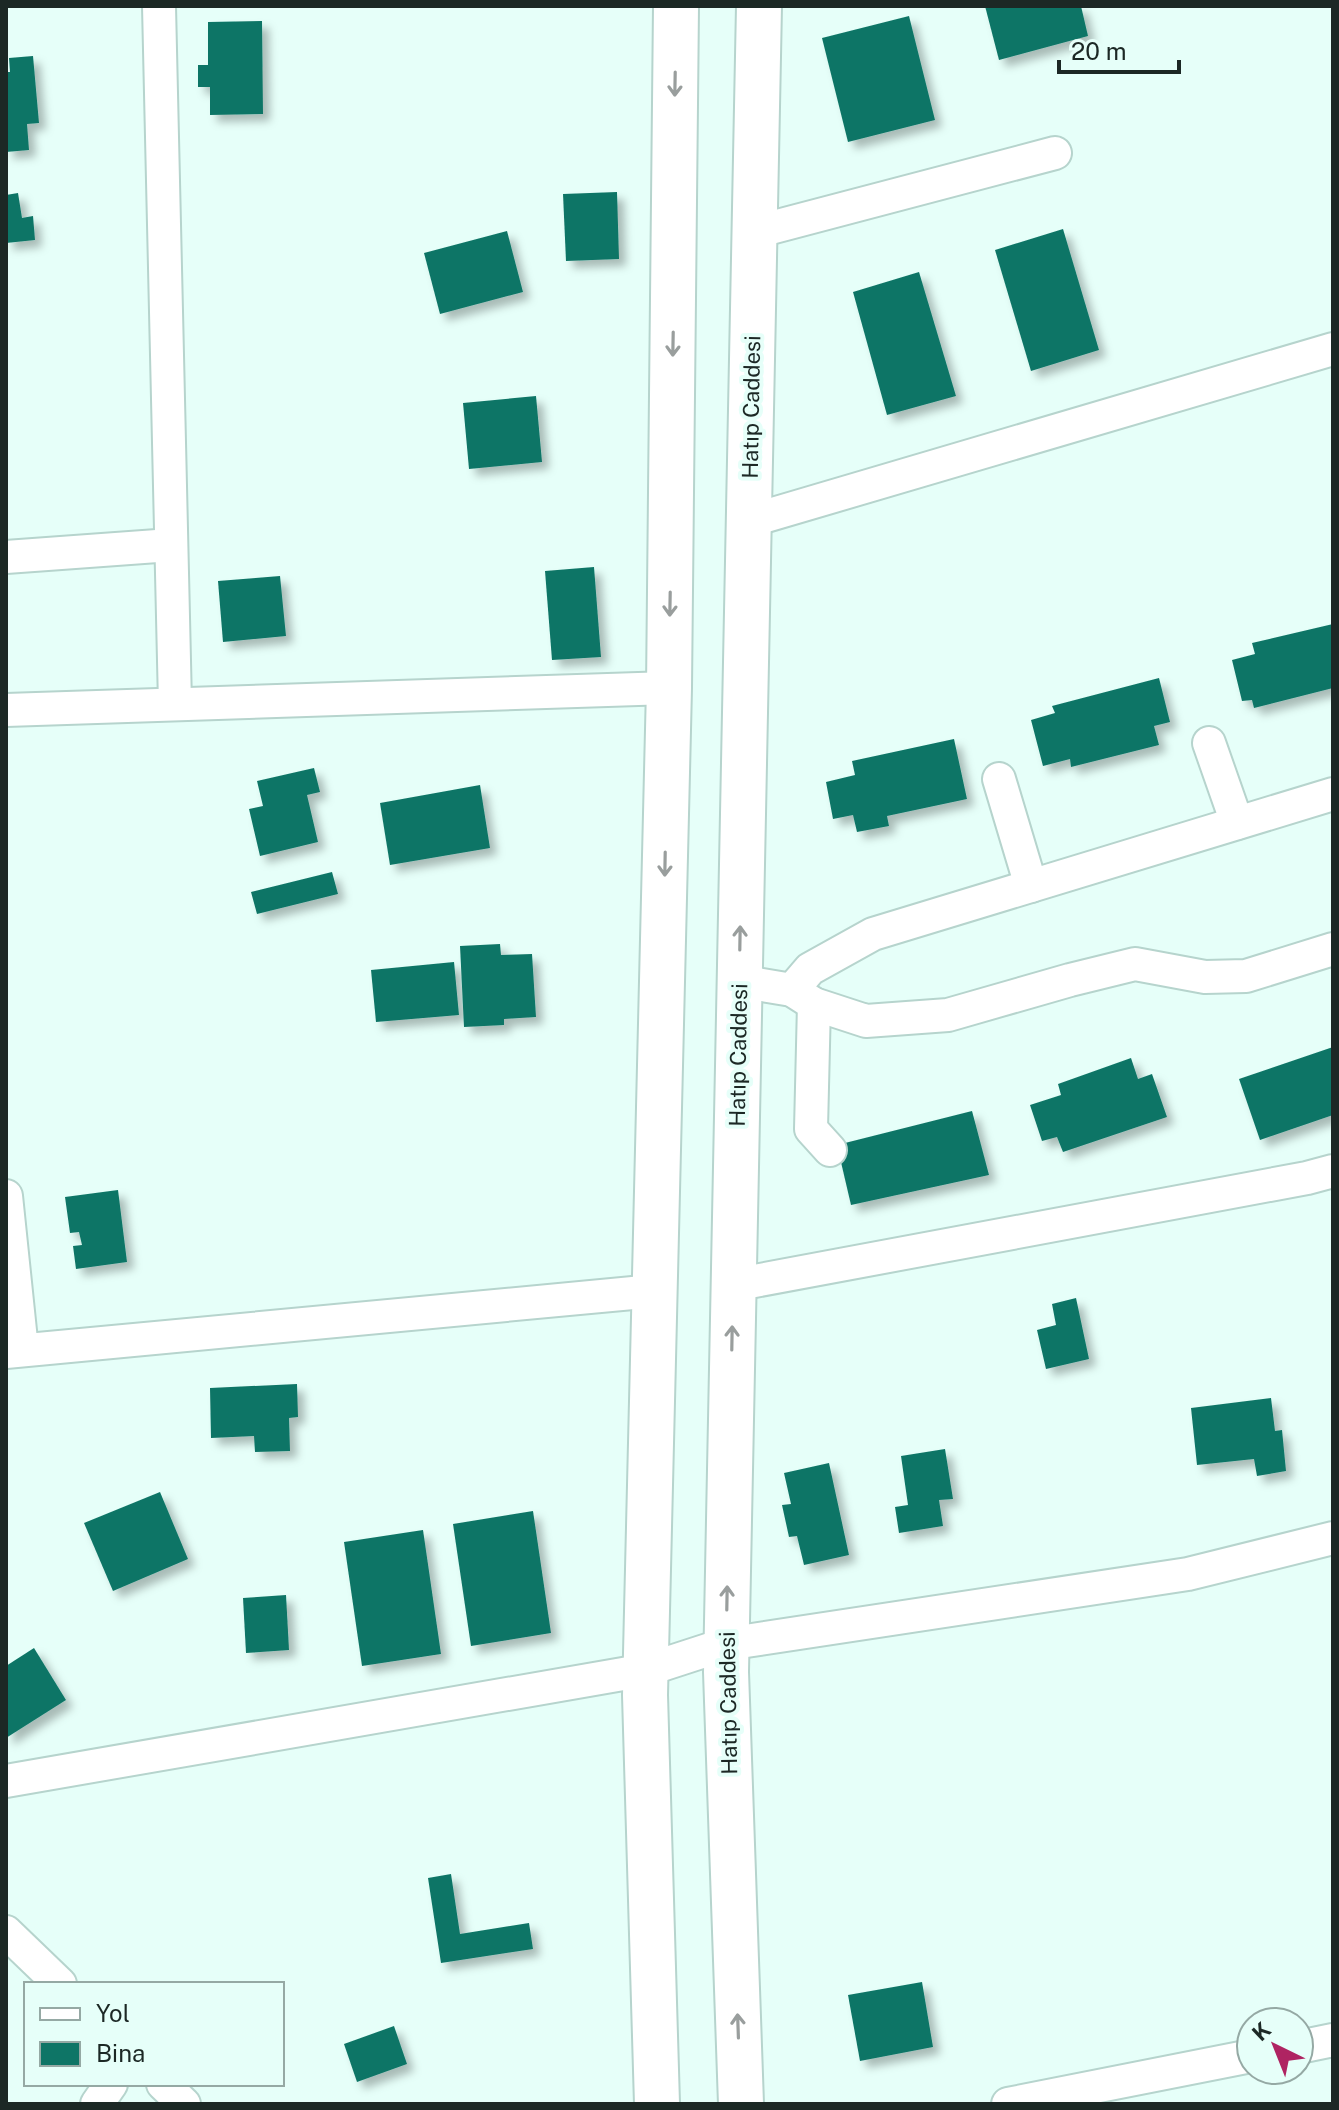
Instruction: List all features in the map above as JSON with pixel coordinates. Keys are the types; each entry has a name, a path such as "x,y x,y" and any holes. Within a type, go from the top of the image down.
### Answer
{"main road":[{"path":"657,2104 646,1670 669,688 676,6"},
{"name":"Hatıp Caddesi","path":"741,2104 726,1644 759,6"}],"street":[{"path":"159,6 175,704"},
{"path":"755,232 1055,153"},
{"path":"749,521 1333,349"},
{"path":"6,557 171,545"},
{"path":"6,710 669,688"},
{"path":"1209,743 1237,823"},
{"path":"999,779 1031,886"},
{"path":"830,1150 811,1129 803,997 810,969 873,934 1333,794"},
{"path":"739,981 803,997 866,1021 948,1015 1135,964 1205,977 1246,976 1333,949"},
{"path":"733,1285 1333,1171"},
{"path":"6,1196 14,1351 654,1291"},
{"path":"6,1781 646,1670 726,1644 1188,1574 1333,1538"},
{"path":"6,1932 58,1982"},
{"path":"1008,2104 1235,2059"},
{"path":"97,2104 110,2086"},
{"path":"165,2086 184,2104"}],"building":[{"path":"985,6 1081,6 1088,36 999,60"},
{"path":"909,16 935,120 848,142 822,38"},
{"path":"262,21 263,114 210,115 210,87 198,87 198,65 208,65 208,22"},
{"path":"33,56 39,123 27,124 29,150 6,152 6,72 10,72 9,58"},
{"path":"617,192 619,259 566,261 563,194"},
{"path":"18,193 22,218 33,216 35,240 6,243 6,195"},
{"path":"1063,229 1099,350 1031,371 995,250"},
{"path":"507,231 523,292 440,314 424,253"},
{"path":"919,272 956,396 887,415 853,292"},
{"path":"536,396 542,462 469,469 463,403"},
{"path":"594,567 601,657 552,660 545,571"},
{"path":"280,576 286,636 223,642 218,581"},
{"path":"1333,624 1333,688 1254,708 1252,700 1242,701 1232,660 1255,654 1252,643"},
{"path":"1159,678 1170,722 1154,726 1159,745 1071,767 1070,759 1043,766 1031,720 1055,713 1052,706"},
{"path":"954,739 967,799 887,816 889,826 857,832 853,815 833,819 826,782 855,775 852,761"},
{"path":"314,768 320,792 307,795 318,842 260,856 249,809 263,806 257,781"},
{"path":"480,785 490,848 390,865 380,803"},
{"path":"332,872 338,894 257,914 251,892"},
{"path":"500,944 501,955 532,954 536,1017 504,1019 504,1025 464,1027 460,946"},
{"path":"454,962 459,1015 376,1022 371,970"},
{"path":"1333,1047 1333,1115 1260,1140 1239,1079"},
{"path":"1131,1058 1138,1079 1152,1074 1167,1117 1063,1152 1057,1137 1042,1141 1030,1105 1061,1095 1058,1084"},
{"path":"972,1111 989,1175 851,1205 837,1145"},
{"path":"118,1190 127,1262 76,1269 73,1246 82,1245 79,1232 70,1233 65,1197"},
{"path":"1076,1298 1089,1359 1046,1369 1037,1330 1056,1325 1052,1304"},
{"path":"297,1384 298,1417 289,1418 290,1451 255,1452 254,1436 211,1438 210,1388"},
{"path":"1271,1398 1275,1431 1282,1430 1286,1471 1257,1476 1254,1459 1197,1465 1191,1408"},
{"path":"945,1449 953,1499 939,1500 943,1526 899,1533 895,1507 908,1505 901,1456"},
{"path":"829,1463 849,1555 804,1565 797,1536 789,1537 782,1505 791,1504 784,1473"},
{"path":"160,1492 188,1559 113,1591 84,1523"},
{"path":"533,1511 551,1633 471,1646 453,1524"},
{"path":"423,1530 441,1654 362,1666 344,1542"},
{"path":"286,1595 289,1650 246,1653 243,1598"},
{"path":"34,1648 66,1700 6,1738 6,1666"},
{"path":"451,1874 460,1934 529,1923 533,1949 441,1963 428,1878"},
{"path":"922,1982 933,2047 860,2061 848,1995"},
{"path":"394,2026 407,2064 357,2082 344,2044"}]}
